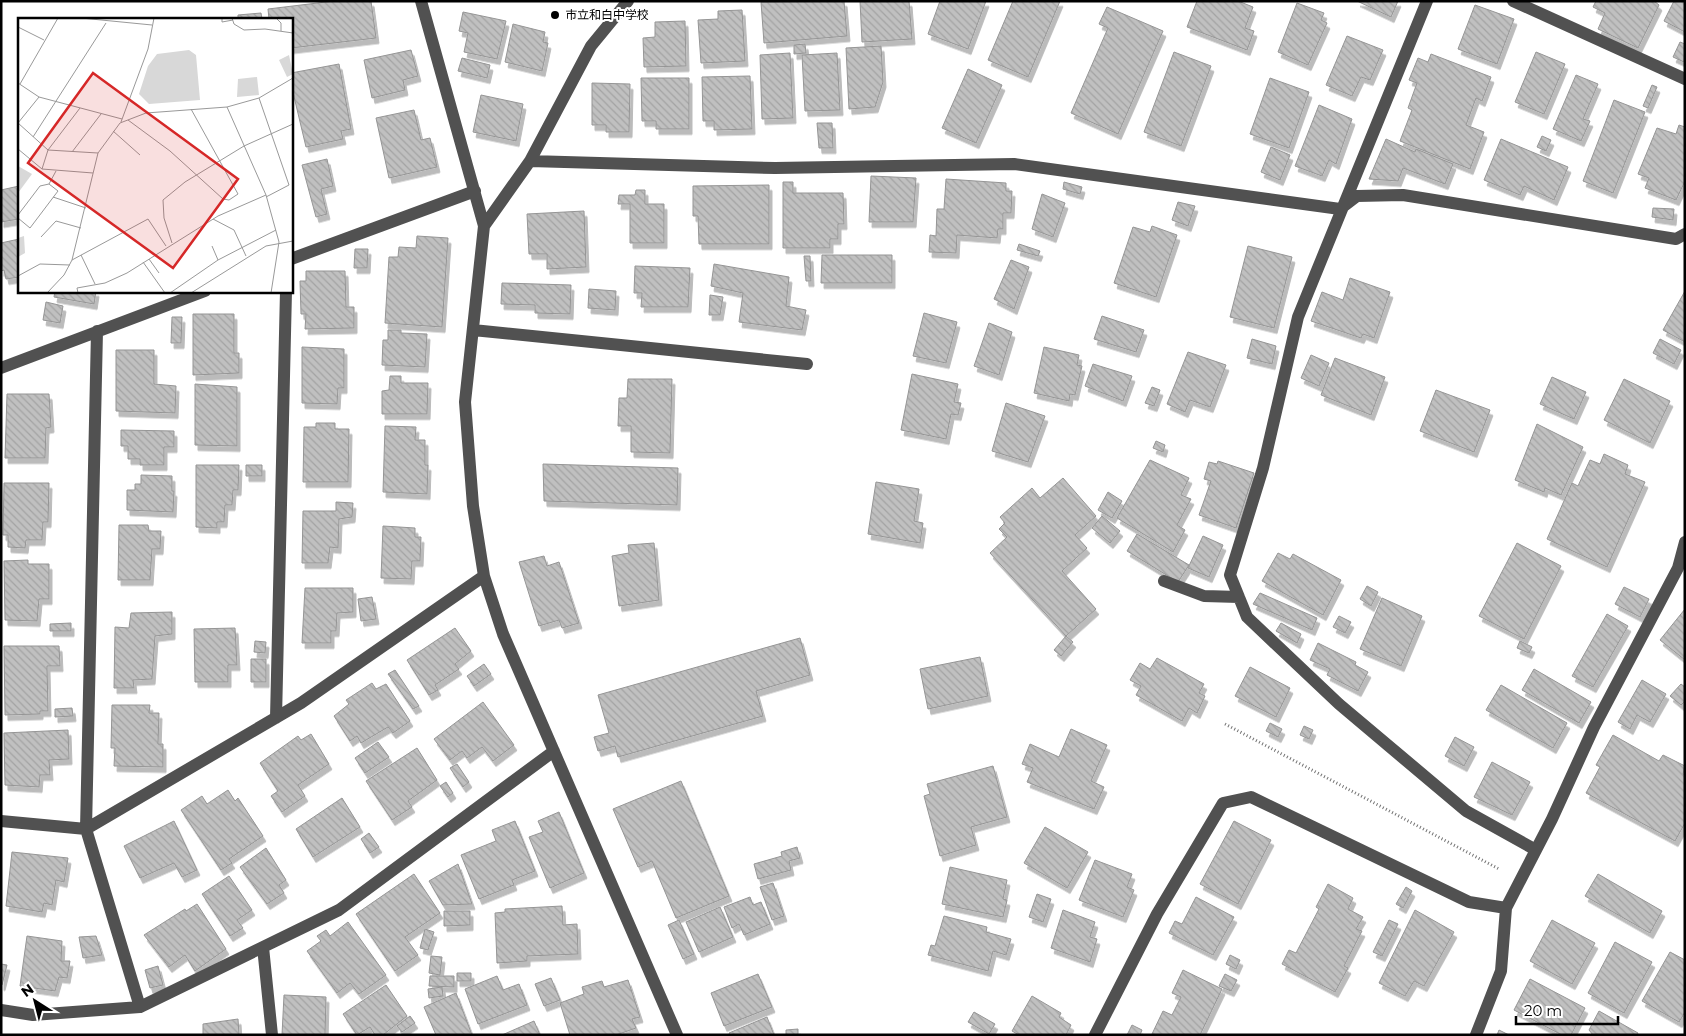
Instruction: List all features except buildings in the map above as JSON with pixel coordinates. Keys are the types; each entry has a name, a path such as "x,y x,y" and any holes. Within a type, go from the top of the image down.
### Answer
{"street":[{"path":"421,1 484,226 465,402 473,506 484,576 504,634 677,1035"},
{"path":"484,226 530,161 591,46 628,1"},
{"path":"1427,1 1340,209 1298,317 1263,468 1230,575 1248,617 1377,738 1466,811 1536,850"},
{"path":"1513,1 1685,79"},
{"path":"530,161 775,168 1014,164 1340,209 1357,196 1403,195 1676,239 1685,234"},
{"path":"292,259 475,191"},
{"path":"1,368 202,292"},
{"path":"276,718 286,292"},
{"path":"474,330 807,364"},
{"path":"97,332 86,829 140,1007"},
{"path":"1476,1035 1501,971 1506,908 1536,850 1594,727 1678,568 1685,542"},
{"path":"1,820 86,829 301,703 484,576"},
{"path":"1164,581 1204,596 1239,597"},
{"path":"1,1010 32,1015 140,1007 339,910 554,751"},
{"path":"1095,1035 1157,914 1224,803 1251,797 1469,902 1506,908"},
{"path":"263,947 272,1035"}],"path":[{"path":"1225,724 1520,879"}],"place":[{"name":"市立和白中学校","path":"555,15"}]}
